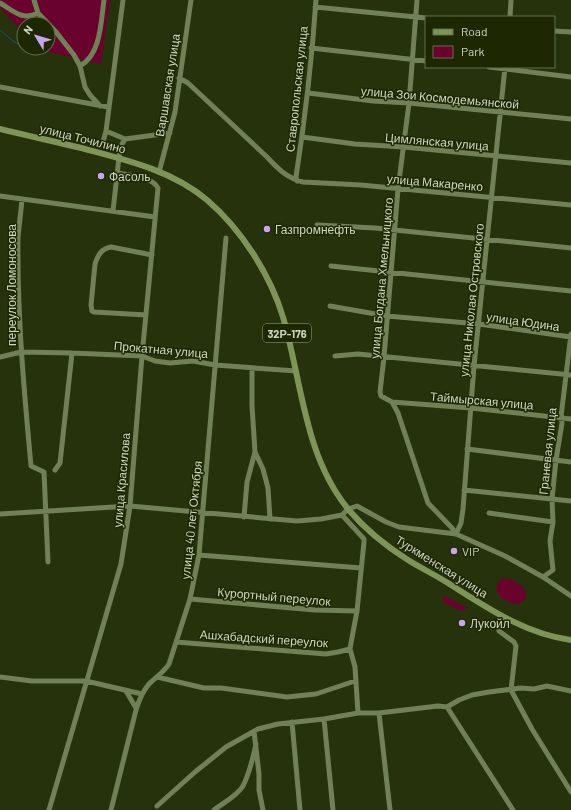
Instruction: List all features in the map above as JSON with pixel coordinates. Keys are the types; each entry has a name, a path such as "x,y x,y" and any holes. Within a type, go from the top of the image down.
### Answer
{"main road":[{"name":"улица Точилино","path":"0,129 119,157 159,172"},
{"name":"Туркменская улица","path":"159,172 182,183 206,199 231,224 245,241 262,271 278,304 289,339 309,429 318,454 329,478 348,509 375,535 399,554 501,615 531,631 554,638 571,640"}],"street":[{"path":"34,0 38,13 56,32 74,55 80,66 85,87 100,106"},
{"path":"80,66 90,57 99,38 104,0"},
{"path":"103,142 106,131 123,0"},
{"name":"Варшавская улица","path":"159,172 175,112 191,0"},
{"name":"Ставропольская улица","path":"297,181 296,177 308,93 316,0"},
{"name":"улица Богдана Хмельницкого","path":"417,0 380,392 381,396 392,402 398,413 428,503 456,534"},
{"path":"510,16 511,0"},
{"path":"0,3 21,16 32,16 38,13"},
{"path":"315,7 425,18"},
{"path":"555,31 571,32"},
{"path":"311,48 425,61"},
{"path":"505,68 571,77"},
{"name":"улица Николая Островского","path":"456,534 461,523 474,366 505,68"},
{"path":"179,78 188,83 277,168 297,181"},
{"path":"0,86 108,107"},
{"name":"улица Зои Космодемьянской","path":"308,93 373,102 408,103 571,119"},
{"path":"106,131 125,139 170,134"},
{"name":"Цимлянская улица","path":"302,137 355,144 404,147 571,163"},
{"path":"113,211 119,157 121,146 125,139"},
{"name":"улица Красилова","path":"49,810 121,564 130,506 142,356 158,188 153,181 118,173"},
{"name":"улица Макаренко","path":"297,181 361,185 571,205"},
{"path":"0,196 155,218"},
{"name":"переулок Ломоносова","path":"22,199 18,237 21,352 31,466 44,472 46,510"},
{"path":"317,225 375,228 571,248"},
{"name":"улица 40 лет Октября","path":"111,810 131,723 136,708 142,694 149,684 166,669 169,664 190,599 199,554 204,512 226,238"},
{"path":"146,315 94,312 91,309 97,258 104,248 111,247 152,255"},
{"path":"331,266 571,291"},
{"name":"улица Юдина","path":"330,306 387,316 479,324 571,337"},
{"name":"Граневая улица","path":"544,577 553,570 550,540 553,522 552,499 562,423 561,417 568,374 571,334"},
{"name":"Прокатная улица","path":"0,357 21,352 72,352 142,356 155,361 163,362 192,361 215,365 296,371"},
{"path":"55,470 60,462 72,352"},
{"path":"336,356 358,354 568,374"},
{"path":"252,368 252,406 256,452 263,469 268,488 270,519"},
{"name":"Таймырская улица","path":"392,402 471,408 571,419"},
{"path":"467,449 571,462"},
{"path":"244,517 247,482 256,452"},
{"path":"464,490 571,501"},
{"path":"0,514 130,506 297,521 342,515 348,509 356,506 398,527 456,534 505,556 544,577 571,596"},
{"path":"46,510 48,562"},
{"path":"489,513 553,522"},
{"path":"342,515 364,539 357,611 350,649 355,667 358,713"},
{"path":"199,554 361,568"},
{"name":"Курортный переулок","path":"190,599 315,610 357,611"},
{"path":"501,615 498,624 499,630 514,642 516,646 511,690 532,729 571,792"},
{"name":"Ашхабадский переулок","path":"176,642 326,654 350,649"},
{"path":"0,677 32,681 86,681 142,694"},
{"path":"157,677 204,688 220,688 287,697 316,694 355,681"},
{"path":"158,806 195,772 226,747 265,726 324,719 358,713 379,713 438,706 447,707 472,695 521,688 534,689 547,686 571,692"},
{"path":"126,691 136,708"},
{"path":"447,707 513,810"},
{"path":"379,713 390,810"},
{"path":"324,719 334,810"},
{"path":"292,722 300,810"},
{"path":"254,731 259,774 259,790 263,810"},
{"path":"214,810 243,786 256,744"}],"green space":[{"path":"0,0 110,0 101,64 56,54 56,16 16,16 16,25 0,8"},
{"path":"502,579 512,580 522,586 526,592 524,600 520,603 513,604 501,597 497,591 497,585"},
{"path":"443,595 467,608 461,611 445,603 443,601"}],"waterway":[{"path":"0,30 16,43"}],"place":[{"name":"Фасоль","path":"101,176"},
{"name":"Газпромнефть","path":"267,229"},
{"name":"VIP","path":"454,551"},
{"name":"Лукойл","path":"462,623"}]}
